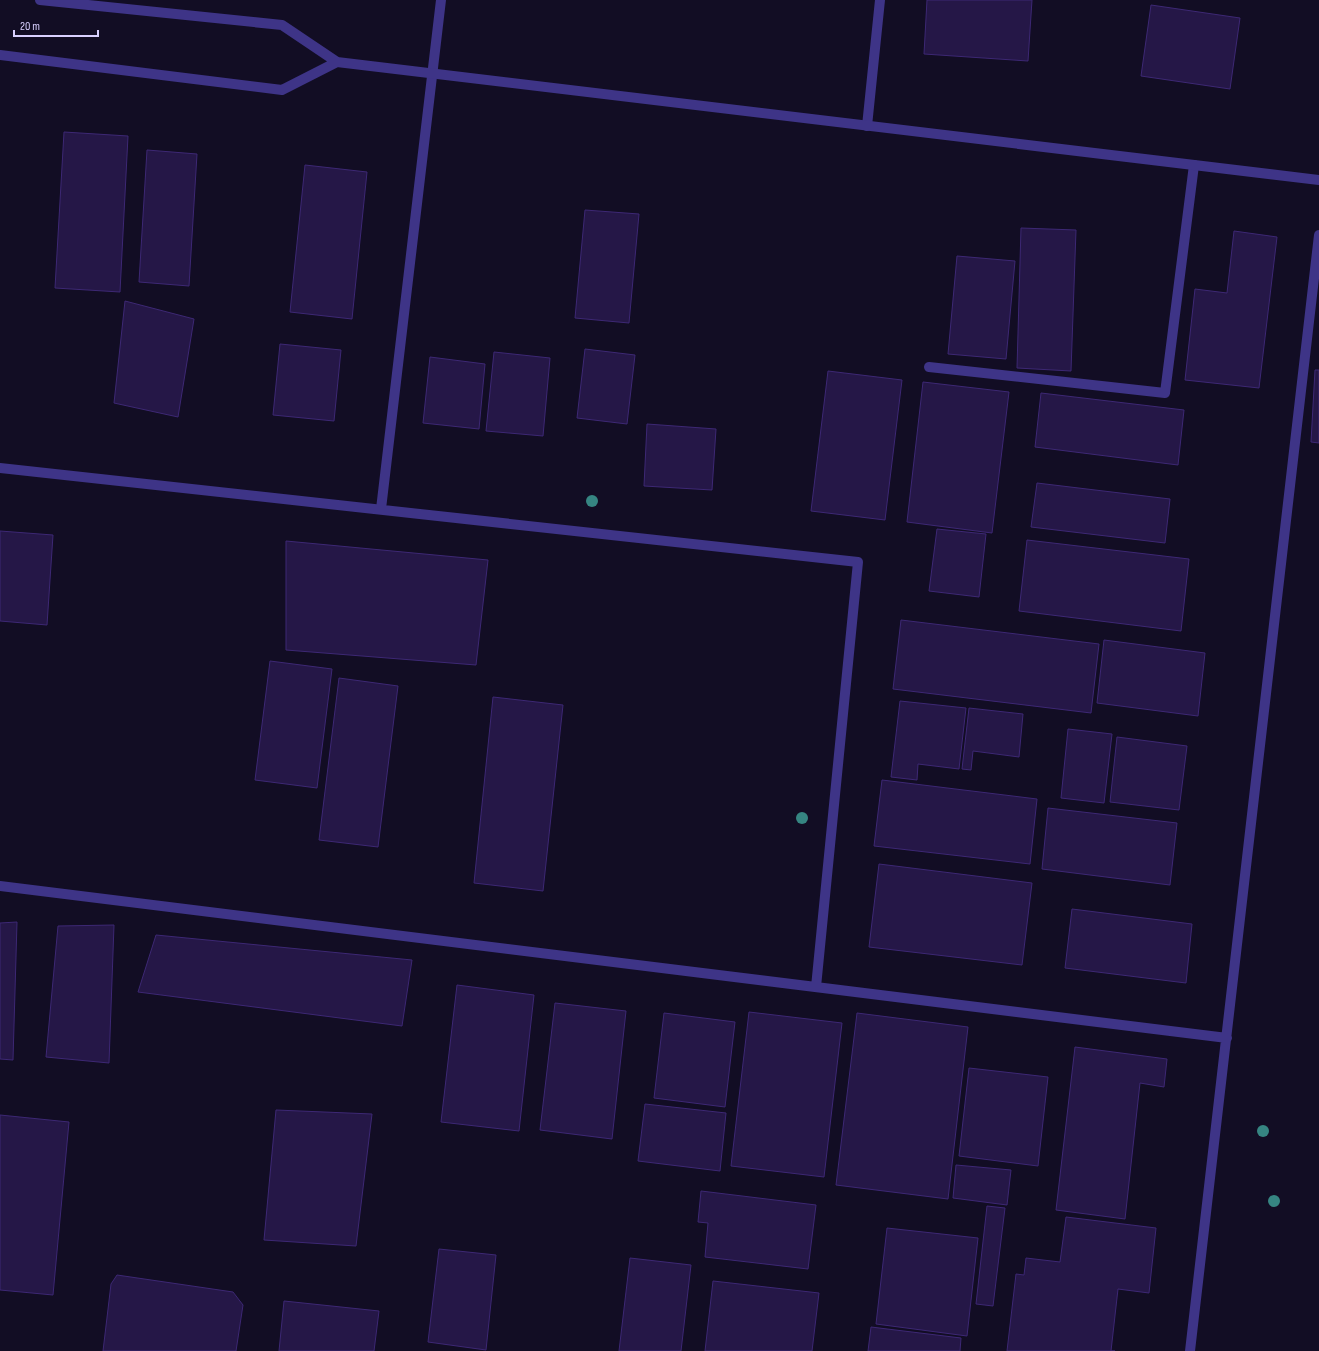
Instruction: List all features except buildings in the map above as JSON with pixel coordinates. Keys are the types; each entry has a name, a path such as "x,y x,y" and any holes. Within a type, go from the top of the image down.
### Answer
{"street":[{"path":"40,0 282,25 337,62 1319,180"},
{"path":"381,509 441,0"},
{"path":"867,126 880,0"},
{"path":"0,55 282,90 337,62"},
{"path":"929,367 1164,393 1194,165"},
{"path":"1190,1351 1319,235"},
{"path":"0,468 858,562 816,987"},
{"path":"0,886 1227,1038"}]}
